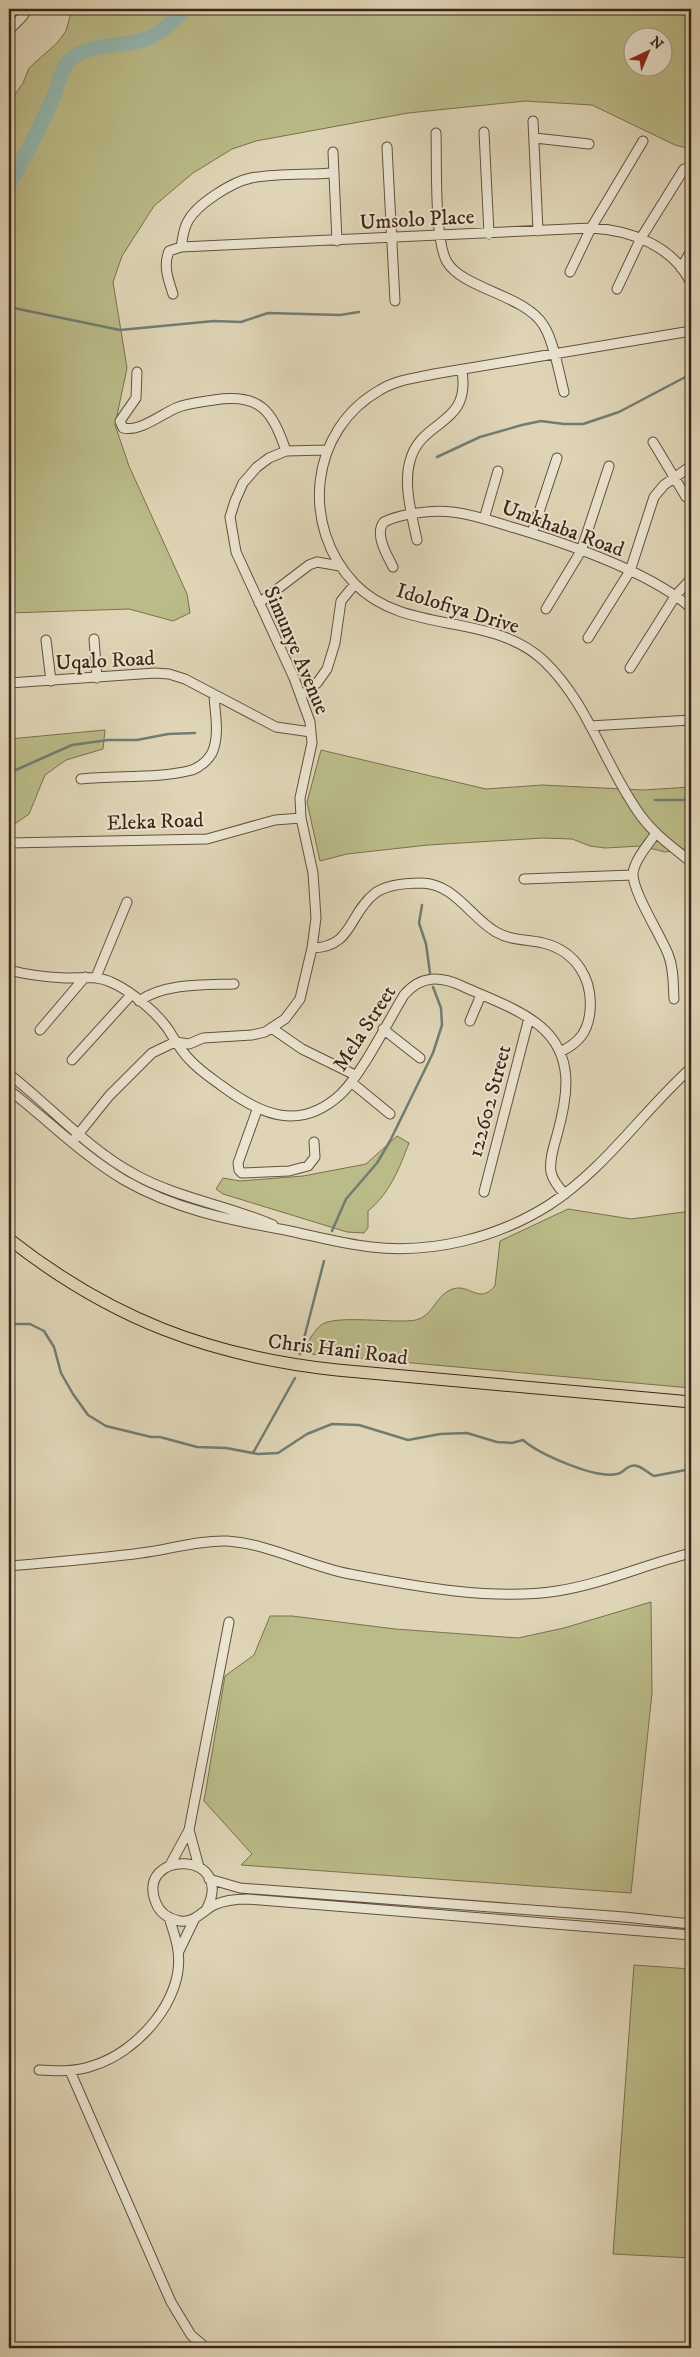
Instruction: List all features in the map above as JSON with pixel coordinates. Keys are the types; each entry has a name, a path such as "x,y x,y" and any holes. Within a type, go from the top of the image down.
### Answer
{"main road":[{"name":"Chris Hani Road","path":"9,1239 43,1266 77,1288 130,1316 172,1334 249,1357 286,1364 337,1370 691,1402"}],"street":[{"path":"9,30 27,9"},
{"path":"533,121 538,231"},
{"path":"484,132 489,234"},
{"path":"436,133 440,236 448,263 458,273 524,307 539,319 549,336 564,392"},
{"path":"535,138 589,144"},
{"path":"570,272 591,228 643,141"},
{"path":"387,148 395,301"},
{"path":"333,152 338,241"},
{"path":"617,289 641,238 684,169"},
{"path":"173,294 166,274 166,263 169,251 181,247 184,228 192,214 232,186 257,177 333,173"},
{"name":"Umsolo Place","path":"181,247 391,239 591,228 615,230 641,238 667,254 681,268 691,283"},
{"path":"681,268 691,251"},
{"name":"Idolofiya Drive","path":"691,331 411,379 381,389 369,396 347,417 326,450 319,476 319,510 327,542 340,566 356,584 385,606 405,614 500,634 520,644 542,659 561,678 590,726 630,800 656,834 691,862"},
{"path":"416,540 407,479 410,460 420,441 459,406 463,391 462,370"},
{"path":"137,372 136,398 120,421 123,428 132,428 184,405 235,397 252,401 266,410 280,432 286,451"},
{"path":"653,442 686,496"},
{"name":"Simunye Avenue","path":"72,1142 109,1096 152,1053 175,1042 189,1044 203,1038 252,1036 273,1029 285,1019 300,998 312,948 316,918 316,898 300,818 300,798 310,758 311,732 307,711 301,696 236,552 230,517 243,483 268,458 286,451 326,450"},
{"path":"532,533 557,458"},
{"path":"546,609 581,551 609,466"},
{"path":"588,638 630,571 654,498 664,484 691,466"},
{"path":"484,519 498,471"},
{"name":"Umkhaba Road","path":"393,567 381,538 381,525 388,520 412,515 450,511 532,533 581,551 630,571 676,595 691,608"},
{"path":"259,603 309,565 317,562 340,566"},
{"path":"630,668 676,595 691,579"},
{"path":"301,696 318,683 327,669 336,635 341,601 356,584"},
{"path":"94,639 97,678"},
{"path":"46,640 51,681"},
{"name":"Uqalo Road","path":"9,683 148,673 169,674 185,679 276,728 311,732"},
{"path":"81,779 193,770 202,764 212,752 215,741 214,696"},
{"path":"590,726 691,720"},
{"name":"Eleka Road","path":"9,843 207,839 275,820 300,818"},
{"path":"656,834 638,861 633,875 640,898 668,954 673,974 674,999"},
{"path":"524,879 633,875"},
{"path":"312,948 324,948 338,941 368,900 384,889 424,883 442,888 494,930 507,938 543,943 559,949 581,968 590,993 587,1025 583,1036 560,1052"},
{"path":"9,970 49,977 96,977 127,902"},
{"path":"40,1030 86,977"},
{"name":"Mela Street","path":"96,977 113,983 131,994 167,1027 175,1042 198,1068 240,1100 257,1110 289,1116 310,1112 331,1102 353,1078 404,995 414,985 423,980 436,978 449,981 481,995 529,1018 550,1035 560,1052 567,1079 567,1094 553,1148 550,1171 565,1194"},
{"path":"139,1001 148,995 175,988 234,984"},
{"path":"72,1060 131,994"},
{"path":"470,1022 481,995"},
{"name":"122602 Street","path":"484,1192 529,1018"},
{"path":"273,1029 302,1049 353,1078 390,1114"},
{"path":"383,1029 420,1058"},
{"path":"9,1090 117,1176 165,1199 238,1222 371,1247 401,1248 459,1242 499,1230 524,1219 565,1194 598,1165 691,1068"},
{"path":"9,1074 98,1150 134,1174 193,1199 263,1221 284,1230"},
{"path":"257,1110 238,1163 238,1170 242,1173 289,1171 308,1166 315,1156 314,1142"},
{"path":"9,1566 142,1553 224,1541 272,1548 334,1571 367,1577 472,1592 524,1594 556,1592 586,1586 691,1553"},
{"path":"170,1865 189,1830 229,1622"},
{"path":"189,1830 199,1867 209,1879 212,1892 206,1910"},
{"path":"199,1867 190,1863 170,1865 162,1870 154,1888 154,1897 157,1906 169,1917 181,1921 195,1918 222,1902 248,1900 691,1935"},
{"path":"209,1879 240,1888 624,1917 691,1924"},
{"path":"39,2070 70,2071 92,2066 114,2058 133,2045 147,2031 169,2000 175,1980 178,1951 169,1917"},
{"path":"178,1951 195,1918"},
{"path":"70,2071 171,2302 191,2335 206,2348"}],"green space":[{"path":"72,9 691,9 691,149 675,145 592,105 525,101 408,113 256,141 232,149 193,173 154,206 122,256 113,282 127,368 115,425 129,466 187,594 190,613 173,621 129,609 9,613 9,103 23,83 29,68 57,43 66,31"},
{"path":"105,730 103,749 66,760 45,775 29,814 9,828 9,739"},
{"path":"321,750 486,789 542,785 643,790 691,787 691,848 665,852 641,846 605,848 590,846 572,839 543,838 428,845 347,854 320,861 307,802"},
{"path":"397,1136 409,1143 388,1188 368,1211 368,1228 364,1233 347,1232 223,1194 216,1189 223,1178 240,1181 303,1176 366,1164"},
{"path":"568,1209 631,1219 691,1211 691,1388 312,1354 310,1352 308,1346 311,1337 321,1325 328,1322 339,1320 416,1320 426,1315 441,1297 450,1290 463,1288 478,1294 489,1292 495,1286 500,1241"},
{"path":"651,1602 652,1693 631,1893 241,1865 252,1854 204,1801 225,1676 254,1655 270,1616 292,1616 395,1629 518,1638 564,1628"},
{"path":"634,1965 691,1969 691,2258 613,2254"}],"waterway":[{"path":"9,184 42,122 64,68 71,59 77,54 94,48 149,38 166,28 185,9"},
{"path":"690,9 686,84 691,94"},
{"path":"9,307 120,330 214,321 241,322 268,313 340,315 359,312"},
{"path":"437,457 480,437 522,425 541,421 583,424 619,412 691,374"},
{"path":"9,773 72,745 108,740 137,740 168,734 195,733"},
{"path":"655,800 691,800"},
{"path":"422,905 419,923 426,944 430,973"},
{"path":"332,1231 346,1199 377,1163 390,1141 433,1053 442,1025 441,1008 433,987"},
{"path":"300,1354 324,1261"},
{"path":"9,1324 30,1324 44,1331 54,1347 61,1373 88,1415 106,1426 197,1447 226,1448 258,1454 278,1453 307,1434 332,1424 359,1425 408,1440 440,1434 467,1433 497,1442 512,1443 523,1440 541,1452 568,1464 607,1475 621,1473 631,1466 641,1467 654,1476 691,1469"},
{"path":"253,1453 295,1378"}]}
